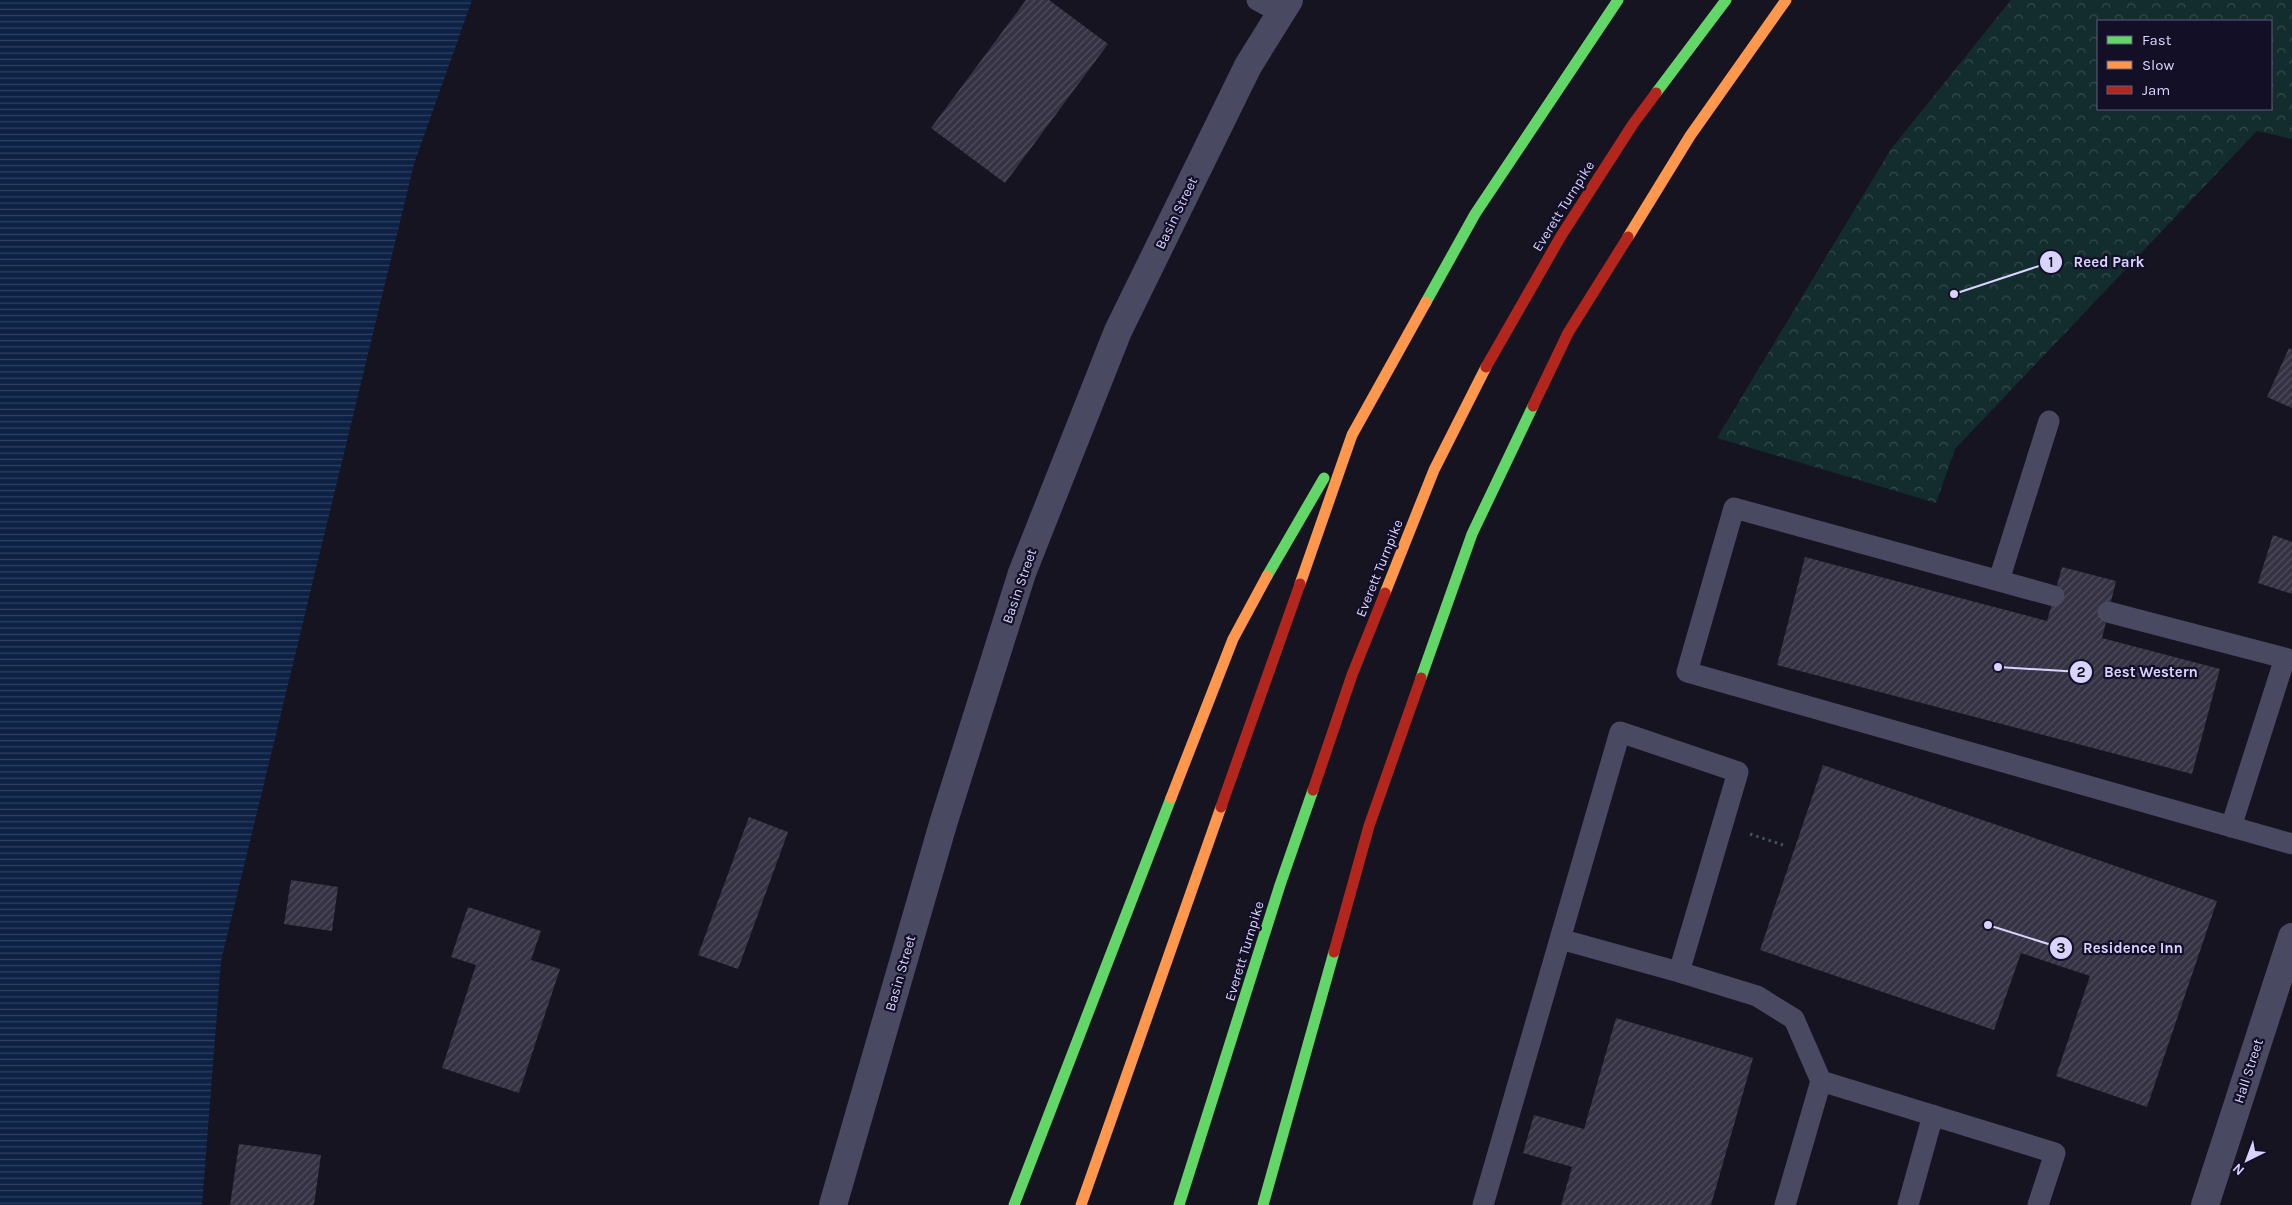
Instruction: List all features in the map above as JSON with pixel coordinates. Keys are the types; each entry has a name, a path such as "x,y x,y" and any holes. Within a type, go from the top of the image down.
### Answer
{"highway":[{"path":"1014,1205 1233,639 1282,547 1352,435 1475,214 1618,0"},
{"name":"Everett Turnpike","path":"1179,1205 1280,885 1352,675 1434,470 1494,351 1561,236 1633,124 1726,0"},
{"path":"1263,1205 1370,826 1472,534 1568,333 1690,136 1786,0"},
{"path":"1081,1205 1352,435"}],"street":[{"name":"Basin Street","path":"833,1205 943,824 1022,573 1118,332 1248,66 1285,6"},
{"name":"Hall Street","path":"2205,1205 2292,938"}],"lane":[{"path":"1257,0 1285,6"},
{"path":"1999,580 2049,421"},
{"path":"2054,596 1734,508 1687,672 2292,844"},
{"path":"2108,612 2288,659 2231,827"},
{"path":"1484,1205 1620,732 1738,772 1678,972"},
{"path":"1560,939 1758,996 1794,1019 1822,1081 1785,1205"},
{"path":"1822,1081 2055,1153 2038,1205"},
{"path":"1908,1205 1933,1115"}],"green space":[{"path":"2011,0 2292,0 2292,139 2257,131 1955,449 1936,503 1717,438 1891,149"}],"water":[{"path":"0,0 472,0 414,164 221,961 202,1205 0,1205"}],"building":[{"path":"1026,0 1049,0 1108,44 1005,183 931,128"},
{"path":"2289,348 2292,350 2292,408 2267,397"},
{"path":"2273,535 2292,542 2292,594 2258,583"},
{"path":"1805,557 2047,621 2062,567 2116,581 2102,638 2220,669 2192,774 1777,665"},
{"path":"1823,765 2217,901 2147,1107 2056,1076 2090,976 2021,953 1994,1030 1760,950"},
{"path":"749,817 788,832 738,969 698,955"},
{"path":"291,880 338,887 332,931 284,924"},
{"path":"468,907 541,931 531,960 560,969 519,1093 442,1068 476,965 451,957"},
{"path":"1616,1018 1753,1058 1711,1205 1561,1205 1572,1167 1523,1153 1534,1115 1584,1129"},
{"path":"239,1144 321,1155 314,1205 230,1205"}],"traffic: fast":[{"path":"1426,302 1475,214 1618,0"},
{"path":"1656,93 1726,0"},
{"path":"1421,678 1472,534 1533,406"},
{"path":"1267,576 1324,478"},
{"path":"1179,1205 1280,885 1313,790"},
{"path":"1014,1205 1171,798"},
{"path":"1263,1205 1334,952"}],"traffic: slow":[{"path":"1628,237 1690,136 1786,0"},
{"path":"1300,584 1352,435 1426,302"},
{"path":"1385,593 1434,470 1486,367"},
{"path":"1171,798 1233,639 1267,576"},
{"path":"1081,1205 1221,807"}],"traffic: jam":[{"path":"1486,367 1561,236 1633,124 1656,93"},
{"path":"1533,406 1568,333 1628,237"},
{"path":"1221,807 1300,584"},
{"path":"1313,790 1352,675 1385,593"},
{"path":"1334,952 1369,826 1421,678"}],"place":[{"name":"Reed Park","path":"1954,294"},
{"name":"Best Western","path":"1998,667"},
{"name":"Residence Inn","path":"1988,925"}]}
